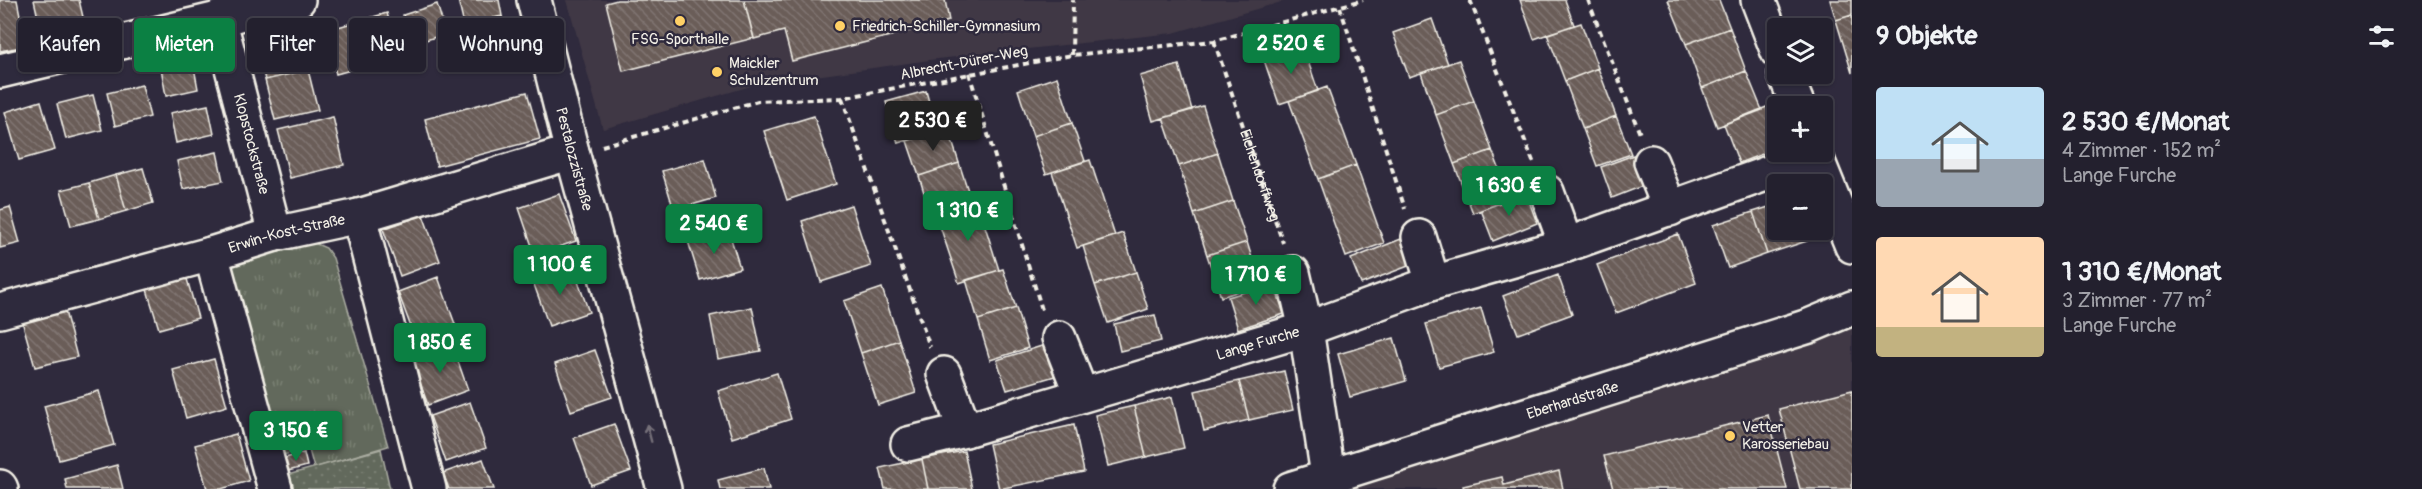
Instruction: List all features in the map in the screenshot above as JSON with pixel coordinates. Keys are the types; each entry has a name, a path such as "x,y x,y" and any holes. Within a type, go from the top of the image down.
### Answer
{"street":[{"path":"219,18 298,0"},
{"name":"Pestalozzistraße","path":"534,0 572,152 664,489"},
{"path":"1758,0 1767,23"},
{"path":"0,71 134,39"},
{"name":"Klopstockstraße","path":"233,72 275,234"},
{"name":"Erwin-Kost-Straße","path":"0,311 211,254 275,234 358,216 572,152"},
{"path":"1651,162 1670,209"},
{"name":"Lange Furche","path":"908,444 965,430 1306,329 1433,283 1566,244 1670,209 1794,162"},
{"path":"1818,162 1852,246"},
{"path":"1547,192 1566,244"},
{"path":"358,216 429,489"},
{"path":"1419,237 1433,283"},
{"path":"211,254 275,489"},
{"path":"1293,273 1306,329 1329,483"},
{"name":"Eberhardstraße","path":"1290,489 1329,483 1809,326 1852,308"},
{"path":"1059,338 1081,394"},
{"path":"944,374 965,430"}],"path":[{"path":"1072,55 1073,0"},
{"name":"Albrecht-Dürer-Weg","path":"572,152 758,100 842,98 1072,55 1215,41 1363,0"},
{"path":"1470,0 1541,183 1547,192"},
{"path":"1588,0 1651,162"},
{"path":"1340,7 1409,221 1419,237"},
{"name":"Eichendorffweg","path":"1215,41 1293,273"},
{"path":"969,73 1047,327 1059,338"},
{"path":"842,98 931,351 944,374"}],"shaded area":[{"name":"Maickler Schulzentrum","path":"567,0 1288,0 1173,33 937,59 758,84 603,129"},
{"path":"1852,325 1852,489 1336,489"}],"green space":[{"path":"312,242 326,248 333,258 388,446 314,468 309,450 281,455 227,262"},
{"path":"381,449 390,489 288,489 284,476"}],"building":[{"path":"0,0 17,0 21,18 18,18 18,48 0,51"},
{"path":"34,0 79,0 83,18 38,18"},
{"path":"458,0 499,0 502,16 462,18"},
{"name":"FSG-Sporthalle","path":"617,0 744,0 754,38 623,71 606,3"},
{"name":"Friedrich-Schiller-Gymnasium","path":"744,0 945,0 949,21 792,61 784,31 754,39"},
{"path":"1520,0 1565,0 1574,25 1534,39"},
{"path":"1668,0 1719,0 1730,28 1686,44"},
{"path":"1830,0 1852,0 1852,15 1836,20"},
{"path":"437,4 441,18 438,18 438,36 426,40 426,18 404,18 403,15"},
{"path":"387,13 388,18 370,18"},
{"path":"1852,15 1852,73 1836,20"},
{"path":"1432,19 1448,64 1409,77 1393,33"},
{"path":"1581,23 1598,68 1565,81 1547,34"},
{"path":"349,24 349,70 336,74 337,72 337,27"},
{"path":"1730,28 1746,71 1702,88 1686,44"},
{"path":"1303,46 1318,91 1279,104 1264,60"},
{"path":"1459,60 1474,101 1436,115 1421,73"},
{"path":"1179,65 1192,110 1153,121 1140,76"},
{"path":"1598,68 1616,116 1583,129 1565,81"},
{"path":"1746,71 1762,110 1717,127 1702,88"},
{"path":"162,72 195,72 198,89 166,96"},
{"path":"263,72 299,72 265,80"},
{"path":"308,72 318,110 275,120 265,80"},
{"path":"1057,77 1072,123 1033,136 1018,90"},
{"path":"142,85 150,117 115,126 107,93"},
{"path":"1327,87 1356,165 1318,179 1289,101"},
{"path":"926,91 937,131 898,143 886,102"},
{"path":"527,92 540,139 437,166 425,119"},
{"path":"93,95 102,130 66,139 57,104"},
{"path":"41,101 55,150 19,160 5,112"},
{"path":"1474,101 1492,150 1454,164 1436,115"},
{"path":"208,105 214,134 176,143 170,113"},
{"path":"1203,106 1218,153 1179,166 1163,118"},
{"path":"1767,107 1767,152 1739,163 1724,124"},
{"path":"814,116 836,184 787,200 764,131"},
{"path":"1616,116 1631,154 1597,166 1583,129"},
{"path":"333,117 344,165 290,178 278,130"},
{"path":"1072,123 1085,161 1046,174 1033,136"},
{"path":"948,128 959,163 919,176 907,141"},
{"path":"1492,150 1511,199 1473,213 1454,164"},
{"path":"217,152 223,181 183,189 177,161"},
{"path":"1218,153 1233,201 1194,214 1179,166"},
{"path":"1639,153 1650,183 1612,198 1601,167"},
{"path":"705,159 716,198 674,210 662,171"},
{"path":"1090,160 1115,236 1077,248 1052,172"},
{"path":"959,163 972,203 931,216 919,176"},
{"path":"1356,165 1384,243 1346,257 1318,179"},
{"path":"143,168 153,203 126,211 116,175"},
{"path":"116,175 126,211 99,219 89,183"},
{"path":"89,183 99,219 71,226 61,190"},
{"path":"1526,193 1537,223 1493,241 1481,210"},
{"path":"559,194 576,241 535,255 519,208"},
{"path":"977,201 999,270 959,283 936,214"},
{"path":"1233,201 1247,242 1207,255 1194,214"},
{"path":"851,205 871,266 821,282 802,221"},
{"path":"10,207 20,243 0,248 0,210"},
{"path":"1767,208 1767,240 1807,241 1767,254 1753,212"},
{"path":"1753,212 1767,254 1728,268 1713,225"},
{"path":"423,215 440,261 400,276 383,229"},
{"path":"728,229 740,268 700,280 688,241"},
{"path":"1123,233 1136,272 1095,285 1083,246"},
{"path":"1678,234 1696,283 1616,313 1597,265"},
{"path":"1401,239 1411,265 1361,284 1351,259"},
{"path":"1247,242 1260,284 1221,297 1207,255"},
{"path":"572,265 589,312 549,326 532,279"},
{"path":"1003,269 1016,308 978,320 966,280"},
{"path":"185,272 198,318 159,329 145,283"},
{"path":"1136,272 1148,309 1108,323 1095,285"},
{"path":"1558,275 1572,314 1518,334 1503,296"},
{"path":"438,277 455,324 415,338 398,292"},
{"path":"1274,283 1284,314 1238,329 1228,297"},
{"path":"882,288 899,340 861,353 844,301"},
{"path":"752,307 761,351 718,359 710,316"},
{"path":"1016,308 1028,348 990,360 978,320"},
{"path":"1481,308 1494,352 1439,367 1426,324"},
{"path":"65,311 77,357 35,367 22,321"},
{"path":"1155,315 1161,341 1120,351 1114,324"},
{"path":"1394,338 1406,381 1350,397 1338,354"},
{"path":"899,340 916,393 878,405 861,353"},
{"path":"452,344 468,390 428,405 411,358"},
{"path":"1045,345 1055,376 1007,390 997,360"},
{"path":"595,350 612,397 571,411 555,364"},
{"path":"214,359 227,406 186,418 173,370"},
{"path":"1284,371 1293,410 1249,420 1239,381"},
{"path":"777,373 791,419 732,438 718,391"},
{"path":"1239,381 1249,420 1204,431 1195,391"},
{"path":"1852,390 1852,489 1800,489 1779,409"},
{"path":"99,391 114,445 59,460 44,406"},
{"path":"1172,397 1184,448 1146,457 1134,406"},
{"path":"470,402 486,448 446,462 430,416"},
{"path":"1134,406 1146,457 1108,466 1095,415"},
{"name":"Vetter Karosseriebau","path":"1768,415 1787,489 1613,489 1604,456"},
{"path":"614,424 631,471 591,485 574,438"},
{"path":"1074,425 1084,472 999,489 989,444"},
{"path":"236,434 249,481 221,489 207,489 195,445"},
{"path":"964,451 972,489 928,489 922,459"},
{"path":"304,453 307,466 288,471 285,458"},
{"path":"483,459 494,489 449,489 443,473"},
{"path":"922,459 928,489 885,489 880,468"},
{"path":"117,465 123,489 67,489 65,479"},
{"path":"764,468 769,489 720,489 718,480"},
{"path":"1559,471 1563,489 1464,489 1463,486 1502,477 1504,485"}],"place":[{"name":"FSG-Sporthalle","path":"680,21"},
{"name":"Friedrich-Schiller-Gymnasium","path":"840,26"},
{"name":"Maickler Schulzentrum","path":"717,72"},
{"name":"Vetter Karosseriebau","path":"1730,436"}]}
